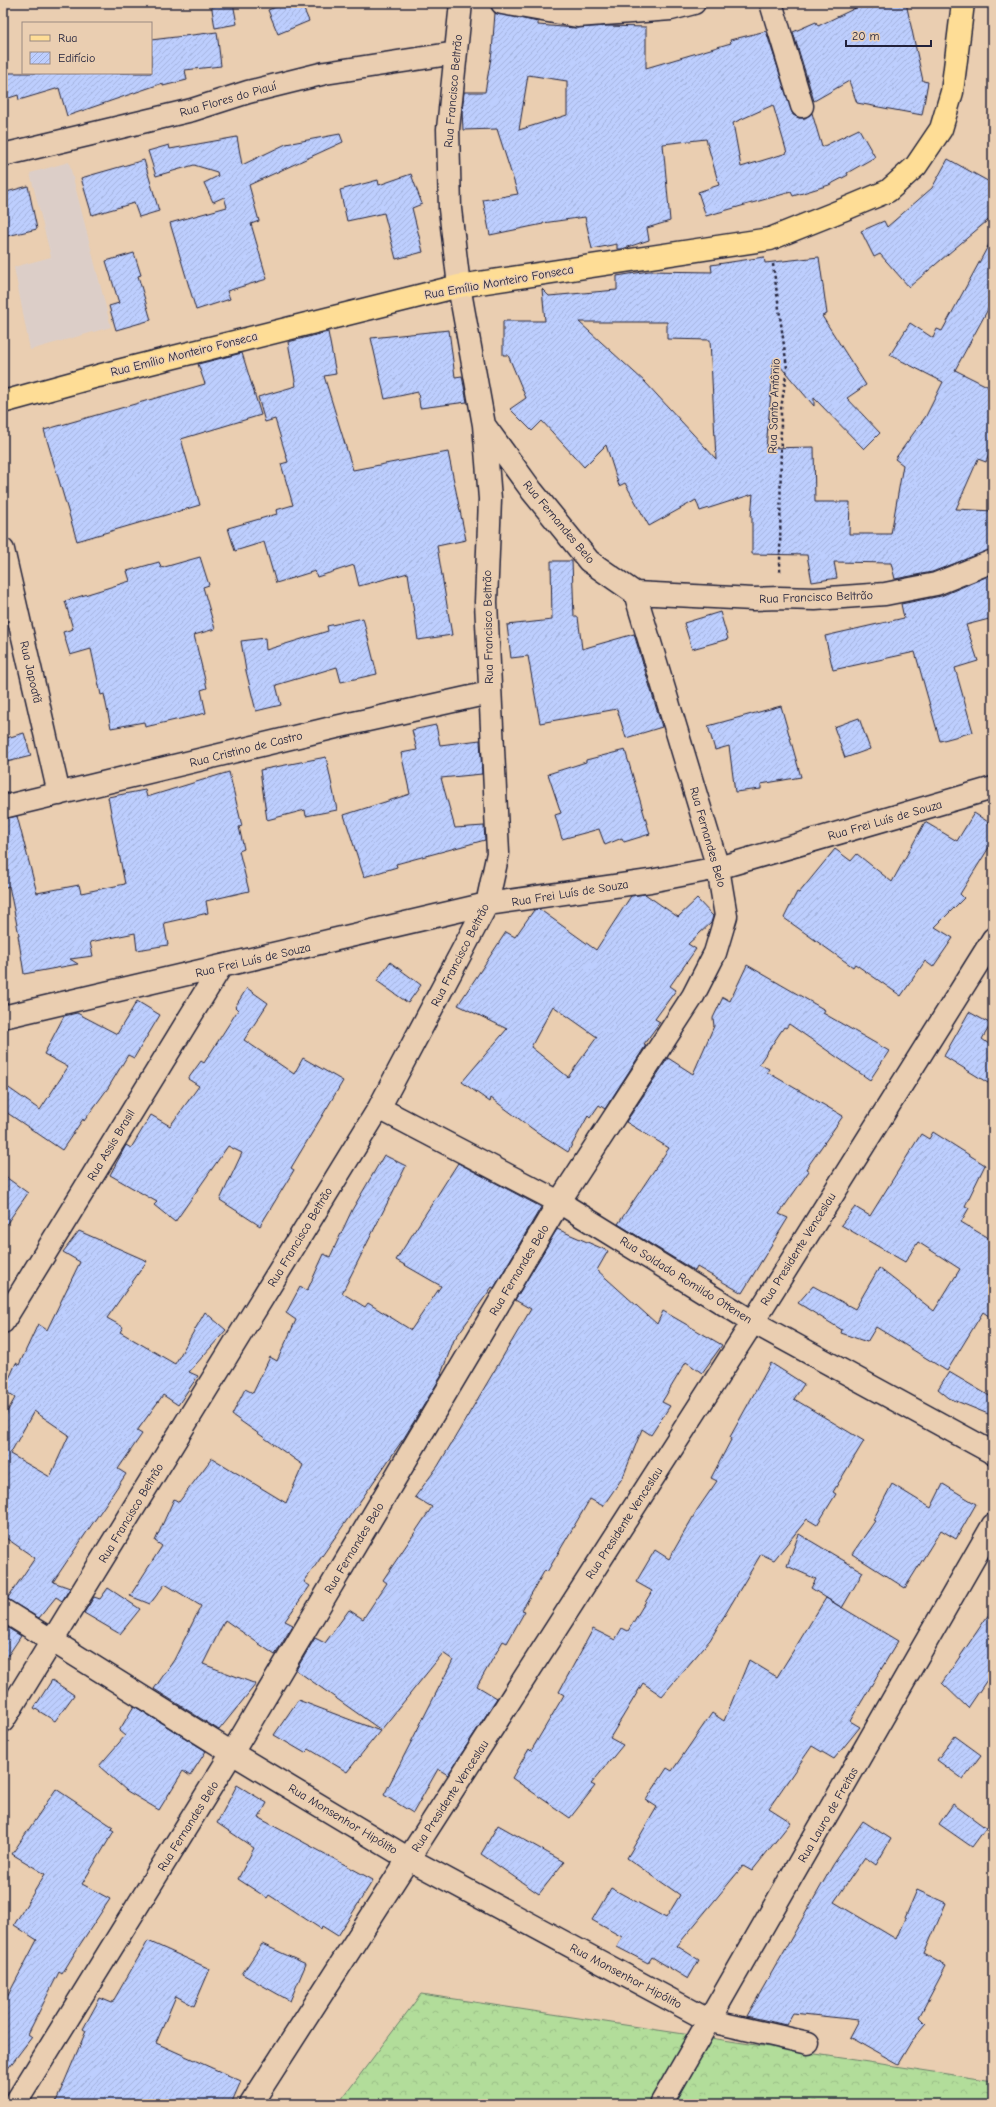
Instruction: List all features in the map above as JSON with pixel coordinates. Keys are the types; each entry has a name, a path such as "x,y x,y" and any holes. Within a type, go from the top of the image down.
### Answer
{"main road":[{"name":"Rua Emílio Monteiro Fonseca","path":"3,402 98,376 460,286 770,239 888,191 916,166 941,129 952,92 963,3"}],"street":[{"name":"Rua Francisco Beltrão","path":"3,1721 53,1642 379,1108 487,904 498,852 489,693 486,602 490,499 484,425 460,286 450,209 448,129 461,3"},
{"path":"502,3 577,16 671,9 694,3"},
{"path":"771,3 802,106"},
{"name":"Rua Flores do Piauí","path":"3,155 192,110 248,92 325,73 456,53"},
{"name":"Rua Fernandes Belo","path":"15,2104 232,1754 560,1202 693,996 715,953 726,916 718,868 634,593 589,561 532,491 484,425"},
{"name":"Rua Japoatã","path":"3,550 59,794"},
{"name":"Rua Francisco Beltrão","path":"634,593 753,599 815,599 885,594 936,584 993,561"},
{"name":"Rua Cristino de Castro","path":"3,807 336,727 489,693"},
{"name":"Rua Frei Luís de Souza","path":"3,1017 220,968 487,904 650,881 718,868 993,788"},
{"name":"Rua Presidente Venceslau","path":"251,2104 753,1322 993,939"},
{"name":"Rua Assis Brasil","path":"3,1322 220,968"},
{"name":"Rua Soldado Romildo Ottenen","path":"379,1108 560,1202 753,1322 993,1453"},
{"name":"Rua Lauro de Freitas","path":"661,2104 710,2021 993,1525"},
{"name":"Rua Monsenhor Hipólito","path":"3,1610 232,1754 409,1859 710,2021 808,2043"}],"path":[{"name":"Rua Santo Antônio","path":"770,239 787,368 781,408 779,598"}],"shaded area":[{"path":"69,162 111,327 30,350 14,267 51,257 30,173"}],"green space":[{"path":"421,1994 993,2081 993,2104 338,2104"}],"building":[{"path":"211,3 233,3 237,24 215,28"},
{"path":"286,3 301,3 309,21 278,34 268,10"},
{"path":"866,3 906,3 923,81 928,82 922,115 857,103 849,81 814,101 793,32 816,22 818,26"},
{"path":"495,13 538,22 538,25 575,28 607,26 646,27 646,68 731,43 730,40 766,31 793,115 799,118 805,118 812,113 822,147 859,129 875,157 847,173 848,175 829,185 793,196 791,192 706,216 698,192 719,185 706,139 663,144 670,221 647,228 649,240 622,249 617,249 617,244 592,249 585,217 543,223 490,235 483,200 518,194 497,129 463,130 462,111 464,92 485,92 492,52","holes":["528,75 567,81 567,115 519,130","773,105 787,153 741,167 733,123"]},
{"path":"217,32 221,66 185,70 187,80 163,86 163,83 67,116 59,88 19,100 18,95 3,100 3,73 152,74 152,40"},
{"path":"340,134 343,142 249,185 259,221 251,224 267,279 227,291 230,299 196,310 170,223 227,207 224,197 213,202 204,183 218,176 217,172 194,165 156,176 148,151 169,145 170,149 237,137 242,165 286,144"},
{"path":"948,159 993,184 993,216 909,287 880,254 874,257 861,231 884,221 887,227 932,188"},
{"path":"144,160 159,211 139,217 134,203 92,215 81,178"},
{"path":"411,174 422,204 412,208 423,252 396,259 384,213 347,221 340,190 378,180 379,185"},
{"path":"28,186 37,229 3,237 3,193"},
{"path":"993,237 993,300 955,370 993,389 993,444 986,462 978,459 956,509 993,511 993,549 932,572 895,579 891,563 834,562 837,578 812,582 807,555 752,554 751,517 753,494 700,511 696,500 649,526 625,483 619,486 606,445 584,467 542,421 532,431 510,409 526,398 508,355 503,355 503,321 545,321 542,289 549,296 617,290 617,276 649,271 712,272 711,265 764,257 765,263 819,257 827,314 822,316 866,385 847,398 880,433 864,449 814,398 814,406 774,359 766,448 814,447 815,502 850,502 849,534 891,534 903,465 895,459 926,416 943,382 890,355 910,323 933,338 937,329 942,331","holes":["579,322 667,322 667,339 710,340 716,459 645,382"]},
{"path":"134,253 141,275 138,276 151,320 116,330 109,306 119,303 106,261"},
{"path":"449,330 455,377 462,376 467,402 420,408 418,392 385,399 371,338"},
{"path":"328,332 336,374 324,376 353,470 448,452 466,540 437,546 452,635 418,640 408,573 359,586 354,565 317,577 315,571 276,583 264,542 235,551 228,528 277,514 276,510 293,505 281,464 288,462 275,419 265,422 258,397 296,386 288,342"},
{"path":"242,353 261,415 181,439 200,505 77,541 44,430 205,384 198,364"},
{"path":"200,557 209,585 203,587 215,629 194,635 207,688 201,690 206,713 145,727 144,722 111,728 104,694 101,695 91,649 70,655 63,632 73,629 65,601 130,581 127,571 159,562 161,568"},
{"path":"551,561 572,561 574,617 578,617 582,649 634,634 662,727 626,738 617,709 540,723 528,656 511,658 507,625 552,620"},
{"path":"993,574 993,618 966,625 978,661 955,668 973,732 940,741 915,652 833,670 825,636 904,618 901,604 941,596"},
{"path":"720,612 728,639 692,649 684,623"},
{"path":"363,618 377,674 341,682 337,667 276,685 281,705 256,711 246,671 241,641 265,638 266,650 328,631 327,626"},
{"path":"781,706 801,777 761,784 761,789 735,792 729,746 715,750 708,726"},
{"path":"859,718 870,749 845,758 834,727"},
{"path":"436,725 440,745 480,740 482,774 441,778 455,828 484,826 485,840 396,864 397,867 364,877 344,815 410,794 401,753 417,750 412,730"},
{"path":"24,733 31,756 3,763 3,739"},
{"path":"625,750 650,834 624,842 622,838 605,845 599,829 562,839 555,815 561,813 548,774 586,762 586,760"},
{"path":"326,757 337,810 306,816 305,810 267,820 260,770"},
{"path":"229,772 242,826 239,827 244,849 239,851 249,891 206,901 208,913 164,923 168,945 137,950 135,933 90,942 93,956 70,959 78,964 24,974 19,935 9,886 3,888 3,819 17,816 37,893 79,885 81,893 125,884 108,797 145,790 147,797"},
{"path":"974,813 993,825 993,841 960,894 964,898 935,927 953,938 933,967 925,961 901,996 855,964 853,967 784,918 797,892 799,893 835,849 851,861 857,854 892,882 925,822 957,841"},
{"path":"645,894 678,917 697,899 713,916 711,923 688,944 696,949 670,986 676,990 655,1019 660,1022 644,1044 646,1045 605,1109 599,1105 590,1118 588,1116 568,1152 534,1130 491,1098 490,1102 462,1082 507,1029 458,1005 506,932 515,937 534,910 539,909 596,950 631,896","holes":["553,1006 597,1037 568,1077 531,1047"]},
{"path":"390,962 421,985 408,1003 377,981"},
{"path":"747,965 825,1010 823,1013 889,1051 870,1080 789,1024 786,1028 784,1027 759,1064 769,1069 767,1072 843,1116 806,1169 809,1171 779,1214 788,1218 742,1293 697,1267 695,1271 618,1224 669,1148 626,1122 668,1058 693,1074 714,1026 713,1018 723,997 730,1001"},
{"path":"247,988 268,1003 244,1040 294,1074 303,1058 343,1081 291,1168 294,1170 260,1226 220,1200 242,1153 228,1146 175,1222 154,1205 157,1202 110,1175 126,1145 131,1148 151,1115 170,1126 199,1086 188,1079 201,1061 204,1063 238,1010 235,1007"},
{"path":"137,1001 160,1015 134,1058 128,1055 108,1088 84,1121 83,1119 62,1150 3,1110 3,1084 40,1110 68,1067 44,1054 64,1016 77,1013 117,1034"},
{"path":"969,1012 991,1024 982,1039 993,1047 993,1086 944,1056"},
{"path":"933,1132 985,1165 965,1206 969,1208 961,1222 993,1241 993,1319 983,1312 947,1371 876,1327 867,1342 841,1333 842,1330 798,1303 813,1286 855,1309 879,1268 934,1311 960,1269 918,1242 905,1262 841,1225 855,1207 870,1216 921,1134 929,1139"},
{"path":"384,1155 406,1166 342,1293 365,1307 368,1303 411,1330 441,1286 396,1260 458,1163 541,1207 494,1288 492,1287 454,1340 441,1374 442,1375 404,1438 304,1582 310,1586 285,1621 293,1625 275,1655 225,1620 203,1664 256,1684 219,1730 154,1689 174,1660 201,1606 165,1584 150,1604 130,1596 162,1546 155,1541 174,1499 179,1502 212,1458 286,1503 303,1465 232,1415 245,1389 253,1393 270,1357 277,1361 296,1320 286,1313 300,1287 307,1291 324,1254 330,1257 352,1210"},
{"path":"3,1175 28,1193 3,1229"},
{"path":"557,1229 608,1251 597,1270 657,1324 663,1311 722,1345 702,1373 686,1362 662,1402 670,1406 651,1435 642,1429 623,1477 603,1506 590,1499 547,1572 545,1570 522,1610 525,1611 507,1643 503,1641 477,1686 497,1698 448,1775 438,1769 413,1813 384,1795 453,1660 443,1653 381,1730 296,1670 315,1638 325,1643 349,1610 363,1619 387,1583 383,1580 432,1507 415,1497 438,1466 531,1309 515,1300"},
{"path":"79,1231 147,1261 107,1318 123,1327 120,1332 175,1364 205,1312 226,1330 189,1372 198,1376 178,1405 163,1395 137,1431 142,1434 118,1469 126,1474 53,1582 70,1588 62,1601 56,1597 39,1618 7,1599 35,1558 3,1536 3,1419 15,1398 4,1390 16,1363 19,1365 38,1324 47,1330 80,1262 63,1252","holes":["34,1411 69,1435 50,1477 10,1454"]},
{"path":"771,1363 804,1384 794,1399 864,1441 833,1492 836,1494 817,1525 807,1519 774,1560 761,1554 710,1640 662,1696 643,1683 610,1738 623,1745 591,1784 595,1786 570,1818 512,1778 529,1749 531,1751 564,1695 559,1692 593,1629 615,1640 622,1628 628,1631 652,1591 636,1582 655,1550 669,1559 697,1510 717,1481 711,1478 732,1438 730,1437"},
{"path":"949,1372 993,1398 993,1416 949,1398 938,1389"},
{"path":"892,1484 931,1508 943,1484 976,1504 956,1539 941,1530 905,1588 852,1554 875,1521 873,1520"},
{"path":"799,1534 863,1572 842,1608 811,1588 816,1579 787,1566"},
{"path":"108,1588 140,1609 120,1634 84,1613 94,1597 100,1599"},
{"path":"826,1598 898,1641 850,1721 860,1727 834,1759 812,1746 769,1808 791,1822 752,1871 743,1866 677,1946 699,1960 688,1979 652,1957 648,1963 617,1947 622,1937 592,1920 611,1888 666,1918 680,1895 627,1858 657,1807 646,1800 667,1768 672,1771 712,1713 724,1721 749,1660 777,1677"},
{"path":"993,1608 993,1671 968,1708 942,1683"},
{"path":"3,1625 21,1636 3,1663"},
{"path":"52,1680 74,1695 55,1721 34,1708"},
{"path":"298,1700 380,1731 347,1772 309,1749 305,1753 274,1735"},
{"path":"134,1706 206,1751 190,1776 183,1771 159,1810 127,1791 99,1766 125,1736 119,1731"},
{"path":"955,1736 981,1755 963,1779 937,1760"},
{"path":"237,1785 267,1803 259,1818 373,1880 338,1936 322,1926 321,1929 269,1895 267,1898 238,1879 254,1848 217,1823"},
{"path":"56,1789 113,1827 111,1829 114,1831 82,1884 110,1899 62,1974 59,1972 28,2034 32,2037 3,2075 3,2005 37,1940 14,1925 45,1874 12,1854"},
{"path":"953,1804 986,1828 972,1847 939,1824"},
{"path":"863,1821 891,1839 876,1865 865,1857 834,1902 896,1939 917,1890 946,1903 924,1954 946,1966 919,2017 926,2024 911,2042 898,2064 850,2037 859,2020 793,2013 786,2025 747,2016 833,1865"},
{"path":"498,1825 564,1862 539,1894 481,1854"},
{"path":"148,1941 210,1969 194,2006 176,1996 156,2043 241,2081 231,2104 55,2104 86,2031 83,2029 100,1998 112,2003"},
{"path":"262,1944 306,1964 290,2001 242,1974"}]}
